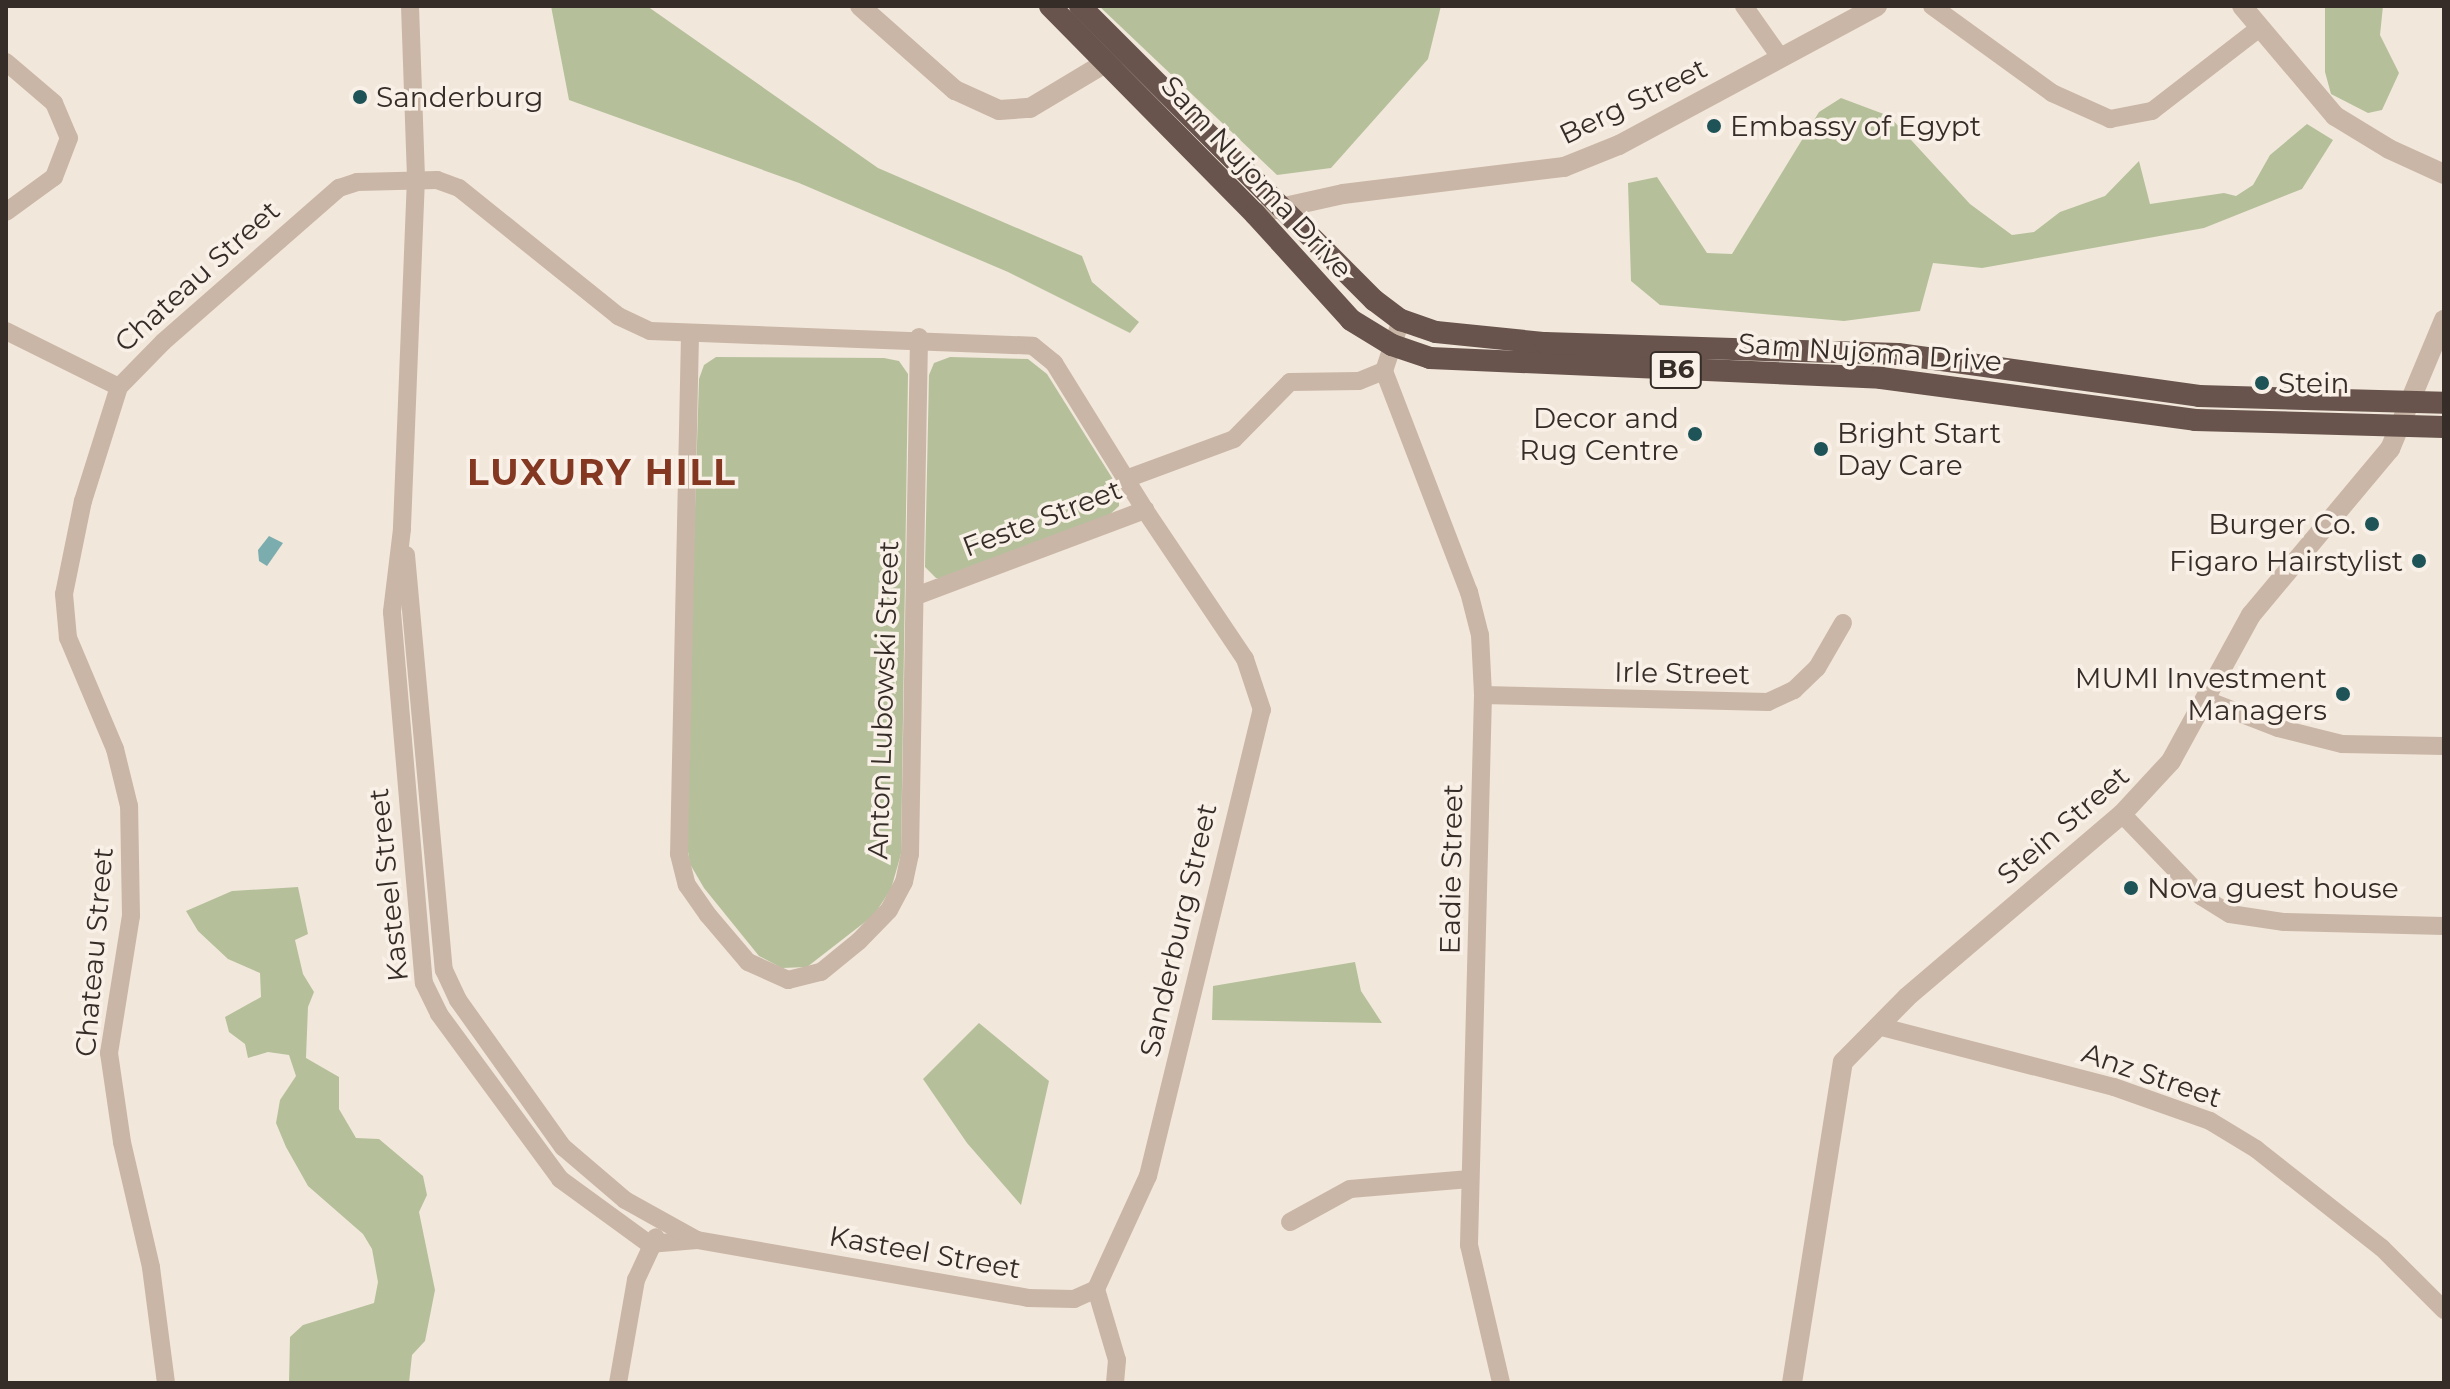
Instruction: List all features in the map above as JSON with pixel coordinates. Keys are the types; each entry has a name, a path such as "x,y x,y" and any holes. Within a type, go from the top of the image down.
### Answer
{"highway":[{"name":"Sam Nujoma Drive","path":"1050,6 1117,56 1284,207 1374,300 1401,320 1471,338 1898,354 2199,396 2444,403"},
{"name":"Sam Nujoma Drive","path":"1080,6 1117,56 1335,305 1368,333 1430,358 1506,365 1947,384 2195,420 2444,427"}],"street":[{"name":"Kasteel Street","path":"410,6 416,178 402,529 392,612 427,992 560,1179 649,1244 697,1240"},
{"path":"860,6 955,90 999,110 1030,108 1117,56"},
{"path":"1744,6 1780,57"},
{"name":"Berg Street","path":"1255,214 1343,194 1564,167 1619,145 1877,6"},
{"path":"1932,6 2052,93 2110,119 2152,111 2258,29"},
{"path":"2242,6 2258,29 2335,116 2440,175"},
{"path":"6,62 54,103 69,138 54,177 6,212"},
{"path":"416,178 459,188 618,316 650,331 690,335 1011,341 1040,349 1126,479"},
{"name":"Chateau Street","path":"166,1383 151,1267 122,1142 109,1053 131,916 129,806 115,749 74,657 65,615 70,554 119,387 184,322 339,188 416,178"},
{"path":"1384,371 1401,320"},
{"name":"Stein Street","path":"1792,1383 1838,1075 1843,1062 1878,1026 2122,814 2171,761 2251,615 2375,471 2402,426 2444,320"},
{"path":"6,331 119,387"},
{"name":"Anton Lubowski Street","path":"690,335 679,854 687,885 699,905 748,962 766,972 799,980 831,965 889,910 904,882 910,854 919,337"},
{"name":"Feste Street","path":"916,596 1145,510 1126,479 1234,439 1290,382 1359,381 1384,371"},
{"name":"Eadie Street","path":"1384,371 1473,604 1483,695 1470,1179 1472,1267 1501,1383"},
{"name":"Sanderburg Street","path":"1096,1289 1148,1176 1262,710 1245,659 1145,510"},
{"name":"Kasteel Street","path":"402,529 448,983 563,1147 667,1227 697,1240 1028,1298 1074,1299 1096,1289"},
{"name":"Irle Street","path":"1483,695 1768,702 1806,680 1843,623"},
{"path":"2206,700 2278,728 2342,744 2444,746"},
{"path":"2122,814 2201,896 2230,914 2284,922 2444,926"},
{"name":"Anz Street","path":"1878,1026 2114,1087 2210,1121 2256,1149 2382,1248 2444,1310"},
{"path":"1290,1222 1350,1189 1470,1179"},
{"path":"618,1383 621,1343 649,1244 667,1227"},
{"path":"1096,1289 1117,1360 1115,1383"}],"green space":[{"path":"551,6 647,6 878,168 1082,256 1092,282 1139,322 1130,333 1008,272 799,183 569,100"},
{"path":"1099,6 1441,6 1428,59 1331,168 1277,175"},
{"path":"2325,6 2383,6 2380,35 2399,73 2382,110 2368,113 2331,94 2325,72"},
{"path":"1841,98 1889,116 1970,204 2012,235 2034,232 2060,212 2105,196 2139,161 2150,204 2224,193 2236,196 2253,185 2270,155 2307,124 2333,140 2302,189 2204,228 1982,268 1933,263 1920,311 1844,321 1660,305 1631,281 1628,183 1657,177 1707,253 1732,254 1819,112"},
{"path":"716,357 884,358 899,361 908,374 901,854 891,889 874,915 807,967 782,968 759,956 704,888 690,864 685,833 699,379 704,365"},
{"path":"950,357 1028,359 1047,374 1119,489 1119,506 1107,517 952,578 936,578 925,567 929,375 934,363"},
{"path":"298,887 308,934 295,940 303,974 314,992 308,1007 306,1058 339,1077 339,1109 356,1138 379,1139 423,1176 427,1195 419,1212 435,1290 425,1341 412,1355 409,1383 289,1383 290,1337 303,1325 374,1303 378,1282 372,1249 363,1234 308,1186 286,1147 276,1123 280,1100 296,1076 289,1055 268,1052 248,1058 245,1044 229,1032 225,1017 261,997 260,973 228,959 198,931 186,911 232,891"},
{"path":"1355,962 1361,991 1382,1023 1212,1020 1213,986"},
{"path":"979,1023 1049,1081 1021,1205 967,1143 923,1079"}],"water":[{"path":"269,536 283,543 267,566 259,561 258,550"}],"place":[{"name":"Sanderburg","path":"360,97"},
{"name":"Embassy of Egypt","path":"1714,126"},
{"name":"Stein","path":"2262,383"},
{"name":"Decor and Rug Centre","path":"1695,434"},
{"name":"Bright Start Day Care","path":"1821,449"},
{"name":"Burger Co.","path":"2372,524"},
{"name":"Figaro Hairstylist","path":"2419,561"},
{"name":"MUMI Investment Managers","path":"2343,694"},
{"name":"Nova guest house","path":"2131,888"}],"district":[{"name":"LUXURY HILL","path":"602,473"}]}
